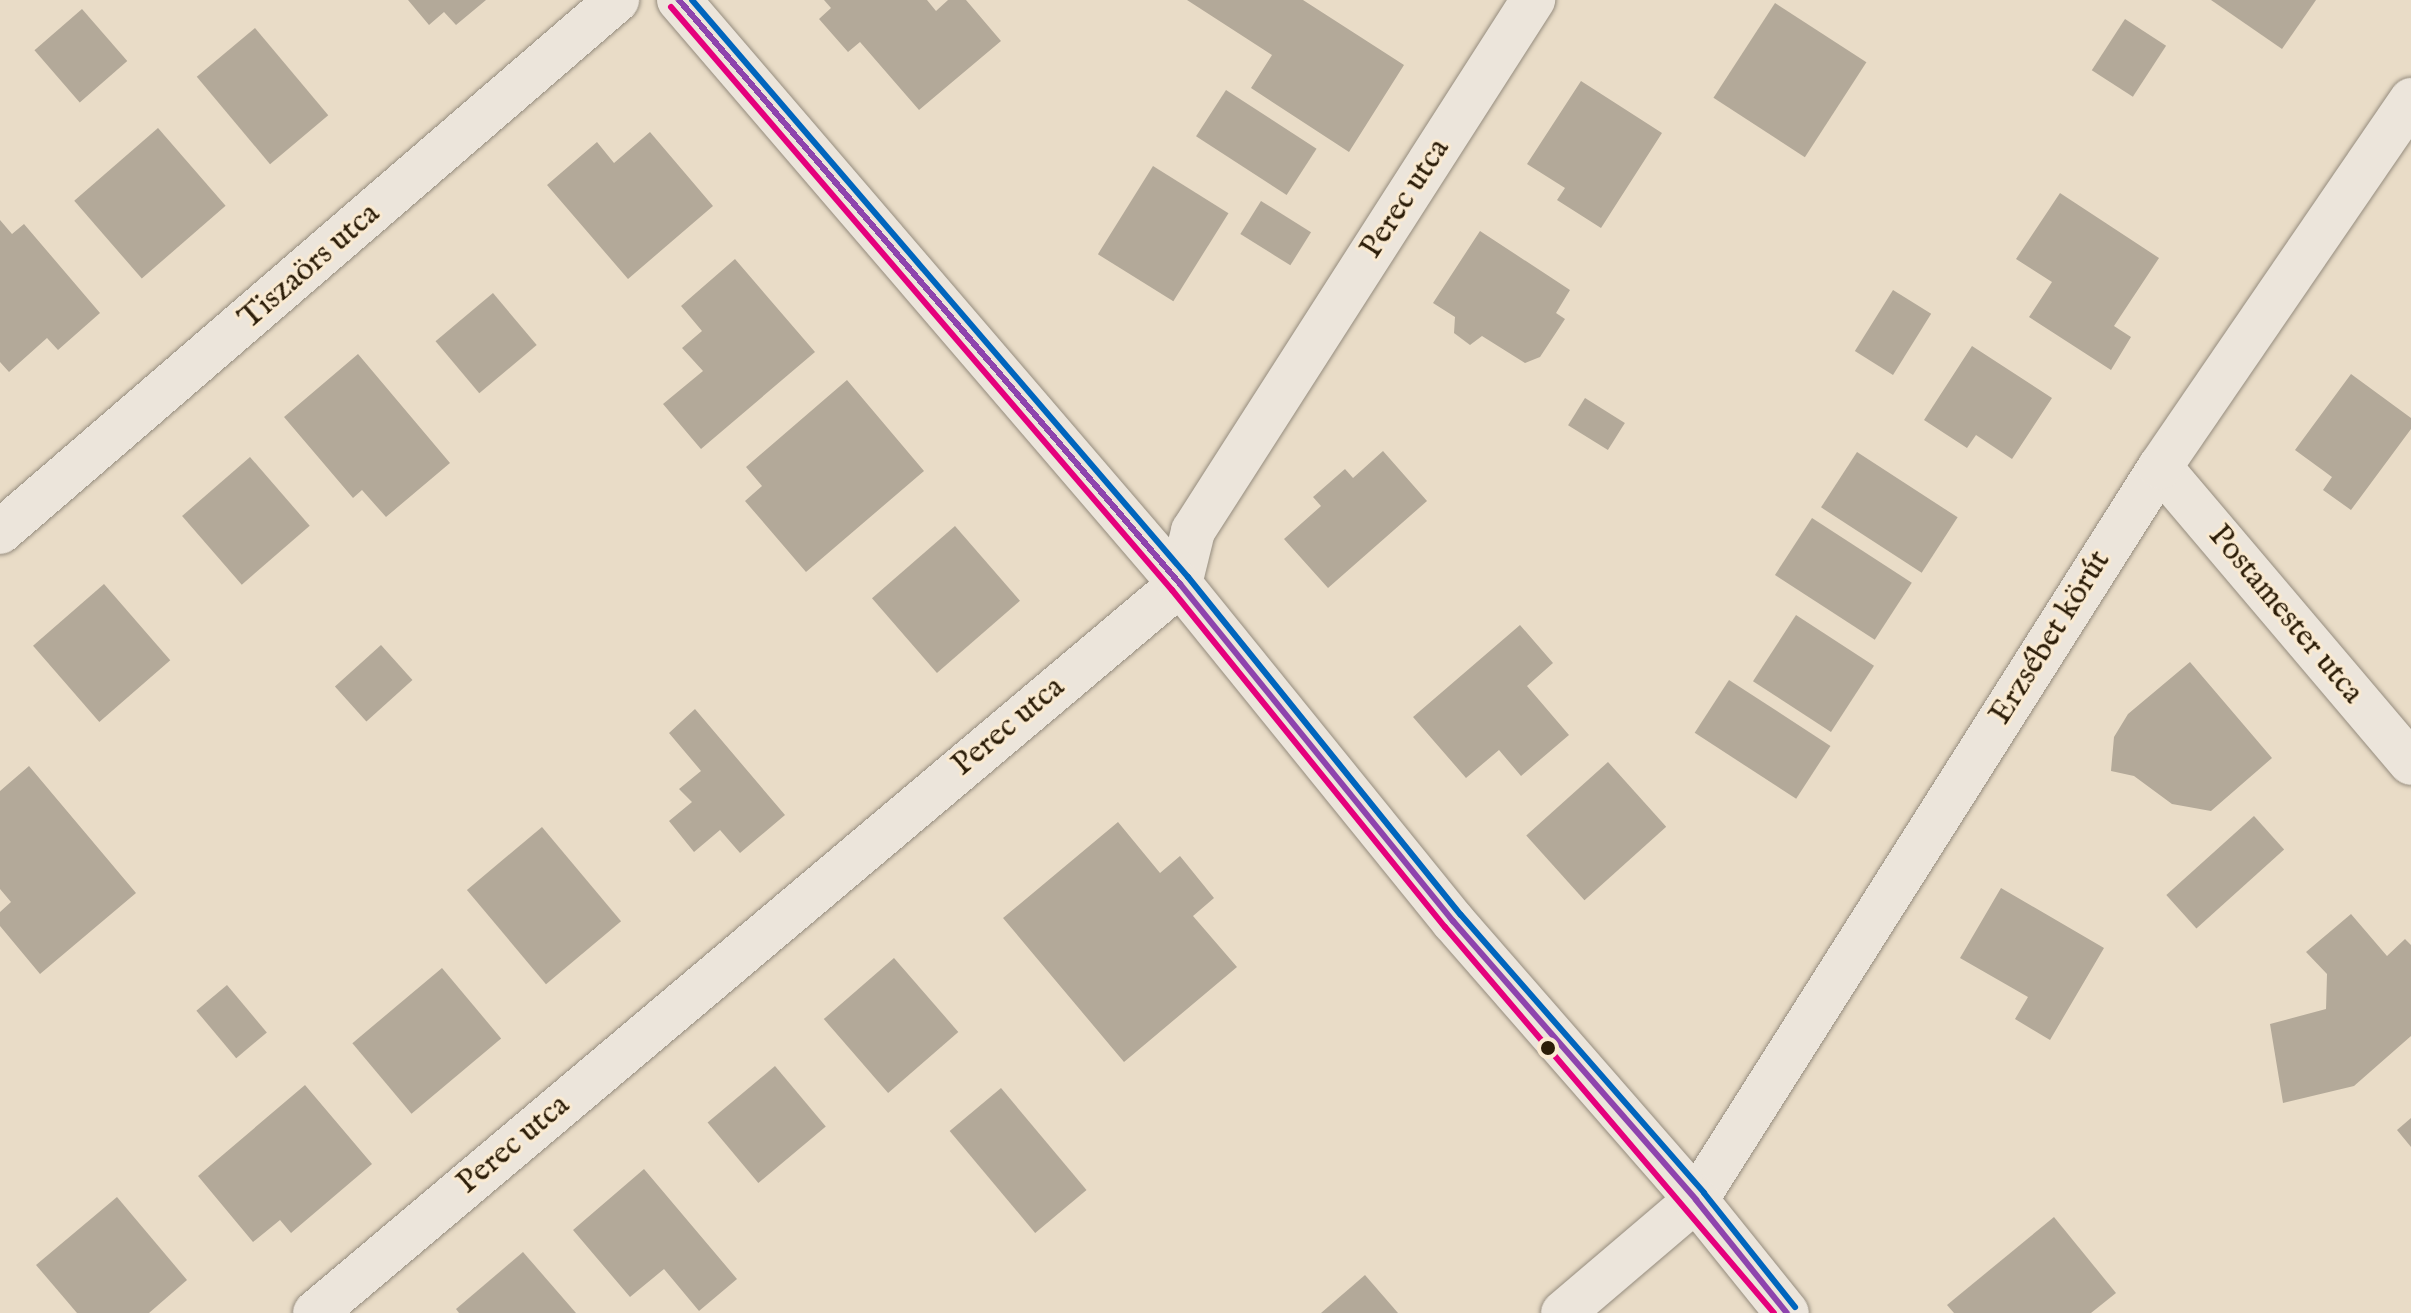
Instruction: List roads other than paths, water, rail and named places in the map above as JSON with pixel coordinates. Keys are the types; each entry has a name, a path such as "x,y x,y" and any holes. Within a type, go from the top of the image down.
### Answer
{"street":[{"name":"Tiszaörs utca","path":"0,532 617,0"},
{"path":"679,0 1180,584 1453,921 1696,1200 1787,1313"},
{"name":"Perec utca","path":"315,1313 1180,584 1193,531 1533,0"},
{"name":"Erzsébet körút","path":"1563,1313 1696,1200 2160,467 2411,100"},
{"name":"Postamester utca","path":"2160,467 2411,763"}]}
